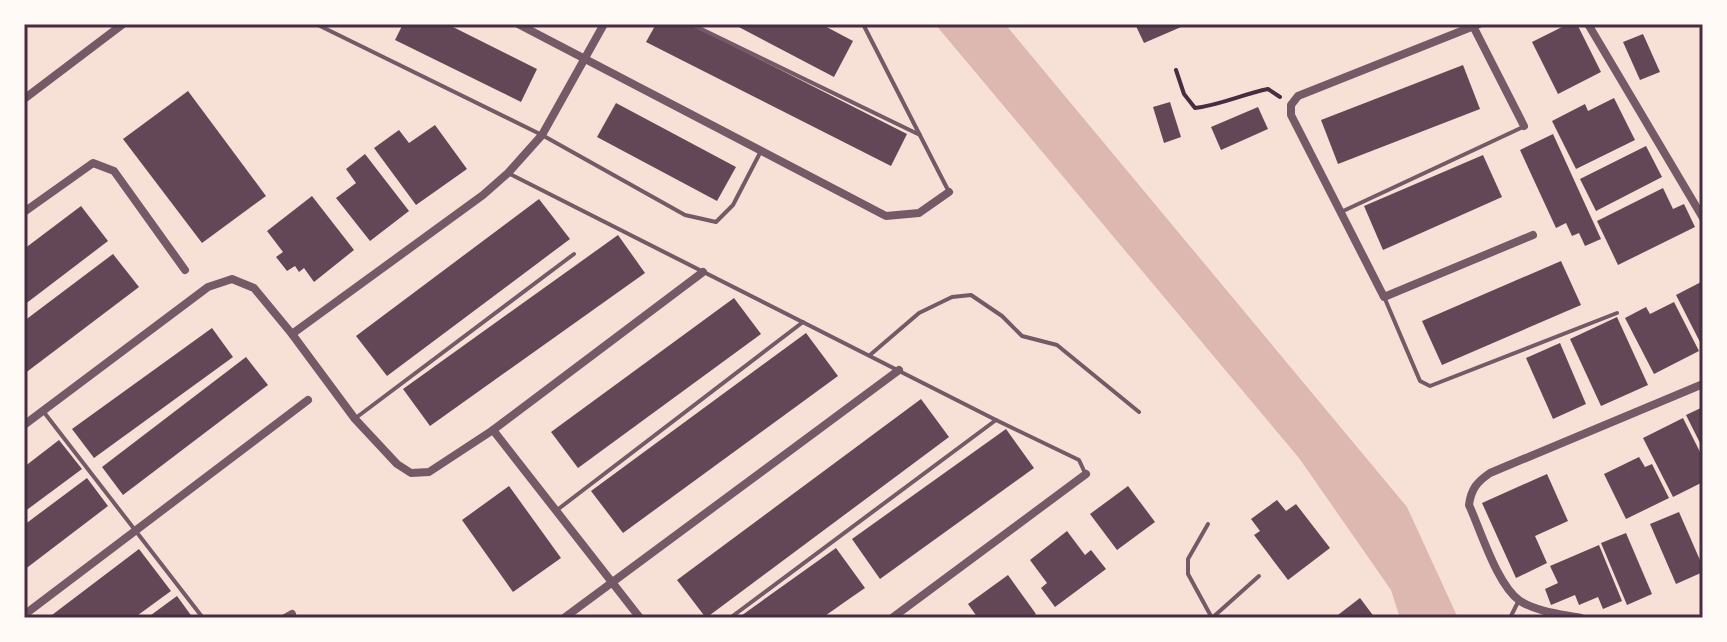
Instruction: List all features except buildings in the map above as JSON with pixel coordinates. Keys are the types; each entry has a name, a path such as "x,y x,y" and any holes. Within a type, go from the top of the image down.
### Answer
{"street":[{"path":"24,99 123,24"},
{"path":"518,24 886,216 919,213 949,192"},
{"path":"292,334 483,195 508,173 542,135 604,24"},
{"path":"1588,24 1703,218"},
{"path":"1524,126 1476,25 1298,96 1291,105 1291,115 1384,297 1533,235"},
{"path":"24,212 93,163 114,171 185,270"},
{"path":"24,425 208,287 232,279 254,288 355,419 397,464 411,473 429,472 493,430 703,272"},
{"path":"564,618 899,370"},
{"path":"1581,618 1543,611 1519,600 1504,583 1469,505 1470,494 1477,482 1490,473 1703,384"},
{"path":"24,615 308,400"},
{"path":"493,430 640,618"},
{"path":"892,618 1086,474"}],"lane":[{"path":"316,24 542,135 685,215 716,222 733,205 761,151"},
{"path":"691,24 920,135"},
{"path":"863,24 949,192"},
{"path":"1341,212 1524,126"},
{"path":"508,173 1079,460 1086,474"},
{"path":"355,419 574,254"},
{"path":"870,355 919,313 952,297 971,295 1002,316 1022,336 1057,345 1139,412"},
{"path":"1384,297 1420,381 1430,386 1617,313"},
{"path":"556,510 803,322"},
{"path":"43,410 203,618"},
{"path":"730,618 996,420"},
{"path":"1208,524 1188,559 1188,574 1212,618 1259,576"},
{"path":"1510,618 1519,600"}],"path":[{"path":"1176,70 1184,94 1195,108 1221,105 1247,93 1268,89 1291,105"}],"shaded area":[{"path":"935,24 1005,24 1407,507 1458,618 1400,618 1391,590 1299,458"}]}
